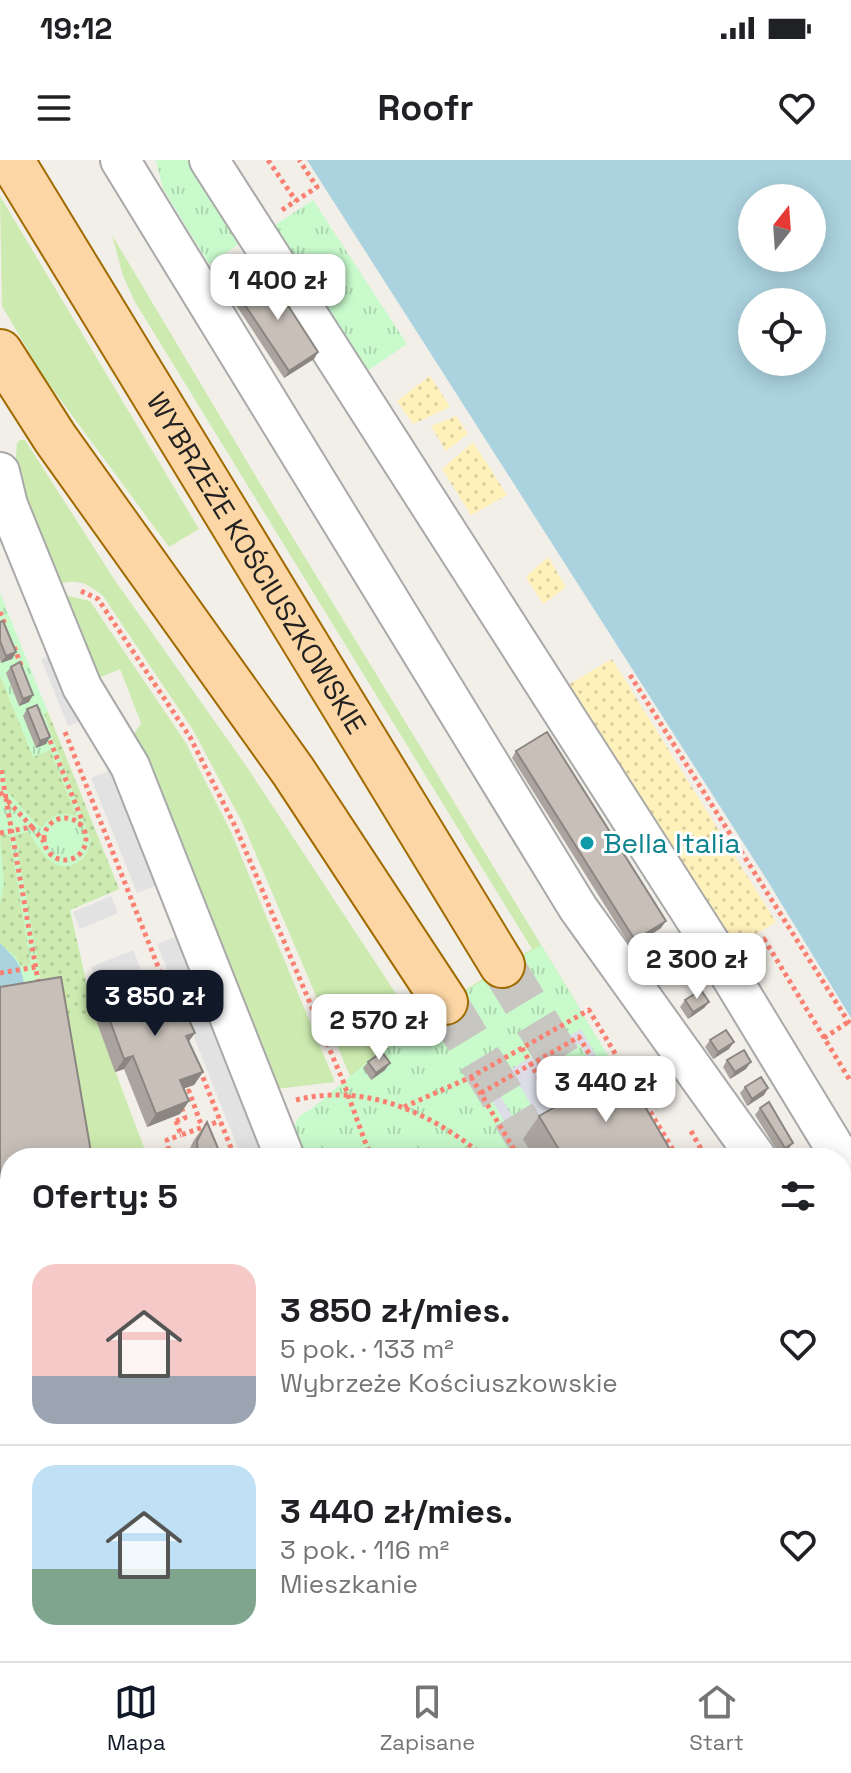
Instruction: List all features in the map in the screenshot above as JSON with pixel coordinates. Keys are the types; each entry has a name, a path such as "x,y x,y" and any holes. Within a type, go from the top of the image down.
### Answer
{"main road":[{"name":"WYBRZEŻE KOŚCIUSZKOWSKIE","path":"11,160 502,965"},
{"path":"0,352 55,438 302,783 445,1002"}],"street":[{"path":"120,160 578,908 750,1148"},
{"path":"209,160 711,944 834,1148"},
{"path":"0,472 8,505 82,687 130,766 281,1148"}],"path":[{"path":"268,160 296,201"},
{"path":"276,214 317,187 299,160"},
{"path":"73,590 98,599 190,737 236,828 367,1148"},
{"path":"0,612 24,674"},
{"path":"630,675 850,1024 824,1038"},
{"path":"61,720 167,988"},
{"path":"46,729 82,820 80,825"},
{"path":"1,769 41,997"},
{"path":"0,792 45,842 51,855 64,860 78,856 83,851 86,837 80,825 69,819 56,821 47,830 45,842"},
{"path":"0,833 32,827"},
{"path":"764,939 851,1082"},
{"path":"637,991 711,944"},
{"path":"0,973 36,967"},
{"path":"404,1107 471,1077 589,1010 672,1148"},
{"path":"481,1093 579,1037 610,1089"},
{"path":"522,1048 561,1117"},
{"path":"194,1056 231,1148"},
{"path":"189,1074 200,1070"},
{"path":"553,1104 602,1076"},
{"path":"471,1077 513,1148"},
{"path":"181,1135 175,1119 185,1118 177,1096 189,1091 202,1127"},
{"path":"266,1111 299,1099 348,1096 377,1099 404,1107 460,1136 474,1148"},
{"path":"168,1148 167,1140 220,1121"}],"green space":[{"path":"156,160 192,160 245,240 209,264 163,189"},
{"path":"0,196 199,529 169,547 43,376 2,306"},
{"path":"313,200 407,344 366,372 272,227"},
{"path":"112,235 579,1007 353,1083 243,824 193,730 103,596 81,583 55,585 15,468 17,443 20,440 25,440 114,579 247,767 414,1021 532,949 135,302 123,276"},
{"path":"0,593 119,889 70,910 93,1012 52,1022 13,1148 5,1148 0,1136"},
{"path":"69,596 90,601 186,743 231,832 335,1082 276,1089 134,734 141,723 120,669 94,680 62,599"},
{"path":"0,676 33,757 50,750 77,817 58,815 42,827 38,826 7,791 4,769 0,769"},
{"path":"48,712 119,889 70,910 93,1012 52,1022 44,996 15,835 28,832 48,859 62,866 81,860 91,840 44,714"},
{"path":"9,834 31,965 21,966 0,943 0,904 4,883 0,835"},
{"path":"541,945 664,1148 301,1148 295,1125 302,1114 415,1022"},
{"path":"93,1012 144,1148 74,1148 52,1021"}],"sand":[{"path":"430,376 450,407 413,424 397,401"},
{"path":"456,416 468,434 446,451 431,426"},
{"path":"473,442 507,495 471,515 442,469"},
{"path":"548,557 566,587 543,604 526,577"},
{"path":"612,659 776,922 731,949 566,686"}],"shaded area":[{"path":"52,655 78,722 68,726 41,659"},
{"path":"113,769 160,884 137,893 91,778"},
{"path":"111,896 118,913 80,929 73,912"},
{"path":"180,935 265,1148 238,1148 157,944"},
{"path":"133,950 141,969 100,987 91,967"},
{"path":"581,1029 614,1087 517,1143 483,1085","holes":["579,1044 591,1063 561,1081 549,1062","517,1081 541,1121 521,1131 498,1092"]}],"water":[{"path":"307,160 851,160 851,1018 767,880"},
{"path":"0,943 19,965 26,994 0,999"}],"building":[{"path":"267,273 318,352 289,371 237,293"},
{"path":"3,621 16,652 6,656 0,641 0,622"},
{"path":"20,662 33,695 23,699 11,667"},
{"path":"37,705 50,737 40,741 27,709"},
{"name":"Bella Italia","path":"547,732 666,921 635,940 516,751"},
{"path":"167,972 195,1033 186,1036 203,1072 180,1080 189,1101 156,1114 133,1056 124,1059 102,999"},
{"path":"61,977 90,1148 0,1148 0,987"},
{"path":"701,990 709,1002 693,1012 685,1000"},
{"path":"726,1030 734,1042 718,1052 710,1040"},
{"path":"744,1050 751,1062 735,1072 727,1060"},
{"path":"382,1052 390,1063 376,1073 368,1062"},
{"path":"623,1069 669,1148 558,1148 539,1116"},
{"path":"761,1077 768,1088 752,1099 745,1087"},
{"path":"769,1102 793,1143 785,1148 760,1108"},
{"path":"207,1122 218,1148 197,1148 197,1141"}],"tunnel":[{"path":"502,965 613,1148"},
{"path":"445,1002 534,1148"}],"place":[{"name":"Bella Italia","path":"587,843"}]}
